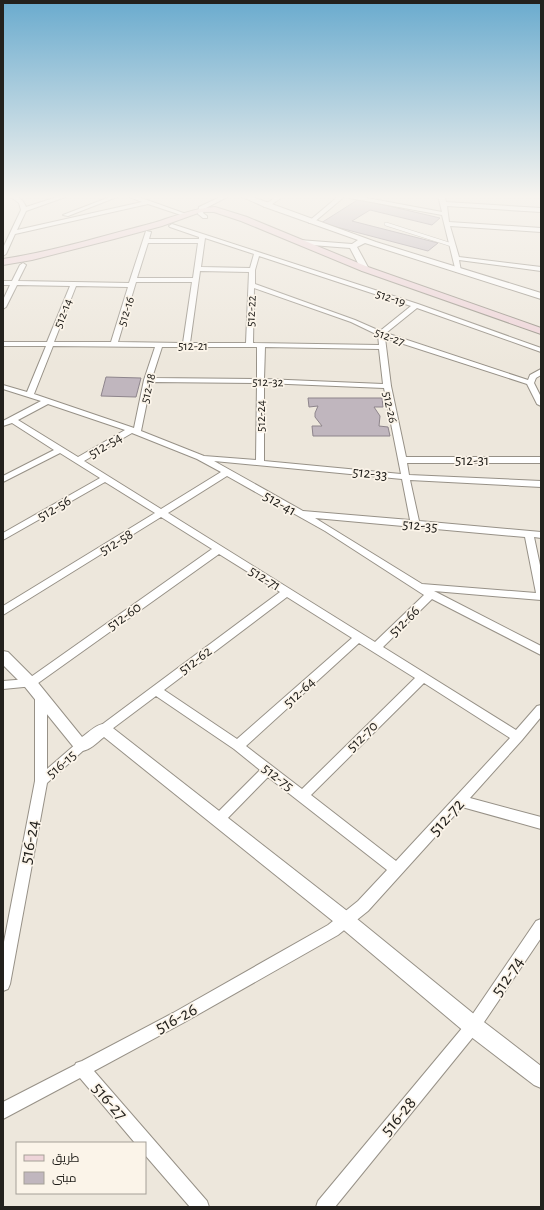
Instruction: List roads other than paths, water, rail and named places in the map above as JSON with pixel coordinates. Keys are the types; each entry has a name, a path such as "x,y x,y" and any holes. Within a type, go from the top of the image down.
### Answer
{"main road":[{"path":"3,262 56,251"},
{"path":"3,268 83,251"},
{"path":"304,251 384,284 541,339"},
{"path":"322,251 365,269 541,331"}],"street":[{"name":"512-16","path":"114,344 143,251"},
{"path":"186,345 200,251"},
{"name":"512-19","path":"248,251 416,306 541,350"},
{"path":"356,251 365,269"},
{"path":"399,251 541,296"},
{"path":"454,251 458,271"},
{"name":"512-22","path":"249,345 252,270 257,254"},
{"path":"456,258 541,269"},
{"path":"3,307 23,265"},
{"path":"198,269 252,270"},
{"path":"3,282 74,284 196,280"},
{"name":"512-14","path":"30,395 74,284"},
{"name":"512-27","path":"252,285 353,321 380,334 530,383"},
{"path":"380,334 416,306"},
{"name":"512-26","path":"380,334 387,386 415,524"},
{"name":"512-21","path":"3,344 50,343 382,347"},
{"name":"512-18","path":"134,431 159,344"},
{"name":"512-24","path":"260,463 261,345"},
{"path":"541,371 533,377 530,383 541,404"},
{"name":"512-32","path":"148,380 260,381 387,386"},
{"name":"512-41","path":"3,387 134,431 200,457 328,529 431,594 541,651"},
{"path":"3,424 48,401"},
{"name":"512-71","path":"13,420 518,737"},
{"name":"512-54","path":"78,461 134,431"},
{"path":"3,479 60,450"},
{"name":"512-33","path":"200,457 405,477 541,484"},
{"name":"512-31","path":"402,460 541,460"},
{"name":"512-58","path":"3,610 162,514 227,472"},
{"name":"512-56","path":"3,537 106,478"},
{"name":"512-35","path":"299,514 541,535"},
{"path":"420,587 541,596 529,534"},
{"name":"512-60","path":"30,683 219,549"},
{"name":"512-62","path":"104,729 287,592"},
{"name":"512-66","path":"376,648 431,594"},
{"name":"512-64","path":"238,746 359,637"},
{"path":"3,656 30,683 81,746 104,729 345,920 473,1026 541,1078"},
{"name":"512-70","path":"302,796 423,677"},
{"path":"3,685 30,683"},
{"name":"512-75","path":"156,690 238,746 397,870"},
{"name":"516-24","path":"3,984 5,956 41,781 41,698"},
{"name":"512-72","path":"345,920 363,906 397,870 518,737 541,709"},
{"name":"516-15","path":"41,781 81,746"},
{"path":"218,820 268,769"},
{"path":"460,801 541,822"},
{"name":"516-26","path":"3,1111 81,1068 178,1018 333,930 345,920"},
{"name":"512-74","path":"473,1026 541,926"},
{"name":"516-28","path":"324,1207 473,1026"},
{"name":"516-27","path":"81,1068 145,1142"},
{"name":"516-27","path":"146,1143 201,1207"}]}
